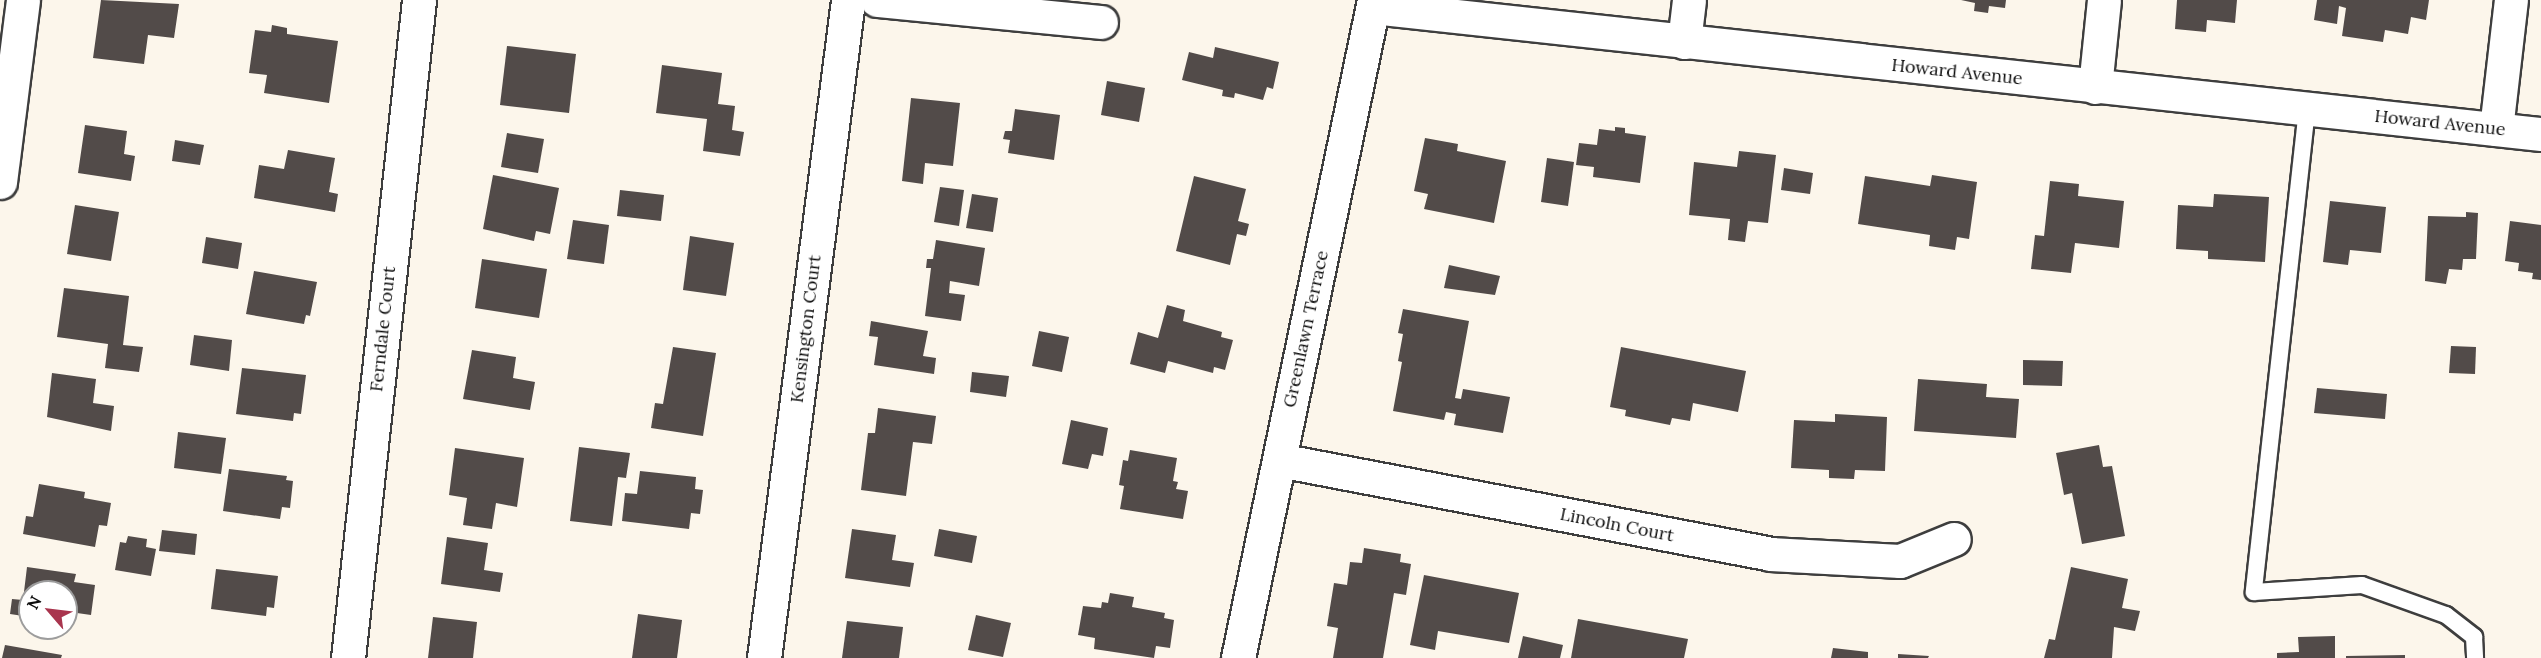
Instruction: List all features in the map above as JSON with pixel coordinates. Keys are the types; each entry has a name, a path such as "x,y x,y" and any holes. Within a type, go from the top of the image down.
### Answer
{"street":[{"path":"0,182 23,0"},
{"name":"Ferndale Court","path":"348,658 419,0"},
{"name":"Kensington Court","path":"764,658 848,0"},
{"path":"877,0 1101,22"},
{"path":"1684,42 1689,0"},
{"path":"2095,87 2104,0"},
{"path":"2496,129 2511,0"},
{"name":"Howard Avenue","path":"1374,3 1684,42 2541,134"},
{"name":"Greenlawn Terrace","path":"1238,658 1374,3"},
{"name":"Lincoln Court","path":"1279,460 1770,554 1900,561 1954,538"}],"lane":[{"path":"2307,109 2254,592 2362,585 2446,615 2474,637 2475,658"}],"building":[{"path":"101,0 179,4 174,38 148,35 144,64 93,58"},
{"path":"1961,0 2006,0 2005,8 1989,6 1988,13 1974,11 1975,3"},
{"path":"2177,0 2237,0 2235,23 2207,20 2206,32 2175,29"},
{"path":"2317,0 2429,0 2426,20 2411,17 2408,34 2385,30 2383,42 2342,36 2346,8 2339,6 2337,24 2314,20"},
{"path":"272,25 287,28 287,34 338,41 329,103 264,93 267,75 249,73 255,30 271,32"},
{"path":"507,46 576,54 569,113 500,105"},
{"path":"1215,47 1279,62 1273,89 1267,87 1263,100 1235,93 1234,98 1222,96 1223,90 1182,80 1189,52 1213,58"},
{"path":"662,65 722,73 718,104 735,106 732,130 744,132 740,156 703,151 707,119 656,113"},
{"path":"1107,81 1145,88 1139,122 1101,115"},
{"path":"911,98 960,103 953,166 925,163 923,184 902,181"},
{"path":"1015,109 1060,115 1054,160 1008,153 1010,140 1003,139 1005,131 1012,131"},
{"path":"85,125 127,131 124,154 135,156 131,181 78,173"},
{"path":"1615,127 1625,128 1625,133 1646,136 1640,183 1593,177 1594,167 1576,165 1579,143 1597,145 1599,129 1615,131"},
{"path":"507,133 544,139 538,173 501,167"},
{"path":"1425,138 1458,144 1457,151 1506,161 1494,223 1424,209 1428,194 1414,191"},
{"path":"175,140 204,145 200,165 172,161"},
{"path":"288,150 335,158 329,192 338,194 335,212 254,198 259,165 284,169"},
{"path":"1739,151 1776,155 1768,223 1748,221 1745,242 1728,240 1730,219 1689,215 1694,162 1737,167"},
{"path":"1547,158 1574,162 1568,206 1541,202"},
{"path":"1784,168 1813,173 1810,194 1781,190"},
{"path":"493,175 559,188 550,234 536,231 534,241 483,229"},
{"path":"1932,175 1977,182 1969,239 1957,237 1955,250 1929,246 1930,235 1858,224 1865,176 1930,186"},
{"path":"1194,176 1246,189 1238,221 1249,224 1246,236 1237,234 1230,265 1176,251"},
{"path":"2050,181 2079,184 2078,196 2124,201 2119,248 2075,243 2071,273 2031,269 2035,235 2044,236"},
{"path":"940,187 964,190 959,226 934,222"},
{"path":"620,190 664,195 661,221 617,216"},
{"path":"972,194 998,198 993,232 966,228"},
{"path":"2214,194 2269,197 2265,262 2208,259 2208,251 2176,249 2178,205 2213,207"},
{"path":"2330,201 2386,207 2381,253 2350,250 2348,265 2323,262"},
{"path":"75,205 119,212 111,261 67,254"},
{"path":"2466,212 2478,213 2476,259 2463,259 2462,270 2449,269 2446,284 2425,281 2428,216 2466,217"},
{"path":"573,220 609,225 604,264 567,259"},
{"path":"2510,221 2541,225 2541,280 2532,279 2533,273 2518,271 2519,263 2505,261"},
{"path":"690,236 734,243 726,296 683,290"},
{"path":"206,237 242,243 238,269 202,263"},
{"path":"936,240 985,248 979,286 950,281 949,293 965,295 961,321 925,316 931,268 926,268 927,259 933,259"},
{"path":"482,259 547,269 539,318 475,308"},
{"path":"1449,265 1500,276 1495,295 1444,288"},
{"path":"254,271 317,282 310,316 306,315 304,324 246,314"},
{"path":"64,288 129,296 123,345 143,347 139,372 105,368 108,344 57,337"},
{"path":"1167,305 1185,310 1183,321 1222,332 1221,337 1233,340 1225,370 1214,367 1213,373 1168,361 1165,373 1130,364 1138,332 1158,338"},
{"path":"1403,309 1469,321 1455,398 1461,399 1463,389 1510,397 1503,433 1454,425 1456,414 1446,412 1444,420 1393,411 1402,362 1398,361 1403,334 1398,333"},
{"path":"871,321 928,331 923,356 936,358 934,374 874,365 878,337 869,336"},
{"path":"1039,331 1069,337 1062,372 1032,366"},
{"path":"194,335 232,340 229,371 190,365"},
{"path":"2451,346 2476,347 2475,374 2449,373"},
{"path":"673,347 716,353 703,436 651,428 655,403 663,404"},
{"path":"1621,347 1746,371 1738,412 1693,403 1690,421 1672,418 1670,425 1625,416 1626,410 1610,407"},
{"path":"472,350 516,357 513,378 535,382 530,410 463,399"},
{"path":"2023,360 2063,361 2062,386 2023,385"},
{"path":"242,368 306,375 301,414 294,413 293,421 236,414"},
{"path":"972,372 1009,376 1006,397 970,392"},
{"path":"52,373 96,379 93,403 114,406 111,431 47,417"},
{"path":"1918,379 1987,384 1986,397 2019,399 2016,438 1914,431"},
{"path":"2317,388 2387,394 2385,419 2314,413"},
{"path":"878,408 936,416 932,444 913,442 906,496 861,490 868,433 875,433"},
{"path":"1835,414 1887,417 1885,471 1855,470 1854,479 1829,478 1829,470 1791,468 1794,420 1835,422"},
{"path":"1071,420 1108,428 1103,456 1092,454 1088,469 1062,464"},
{"path":"178,432 226,438 221,474 174,468"},
{"path":"2099,445 2103,467 2112,466 2125,536 2082,544 2072,493 2064,495 2056,453"},
{"path":"579,447 630,453 626,478 618,477 612,526 570,521"},
{"path":"455,448 524,458 517,507 496,503 492,529 463,525 467,498 449,495"},
{"path":"1130,450 1177,458 1173,481 1178,482 1176,489 1188,491 1183,519 1120,509 1124,486 1119,485 1123,460 1128,461"},
{"path":"229,469 287,476 286,480 293,481 290,508 282,507 280,519 223,511"},
{"path":"640,471 696,477 695,489 703,490 700,514 691,513 689,529 622,521 625,493 637,494"},
{"path":"39,484 85,492 84,498 111,503 107,526 99,525 95,547 23,534 26,516 33,517"},
{"path":"852,529 896,535 892,560 914,563 910,587 845,578"},
{"path":"939,529 977,536 972,563 934,556"},
{"path":"162,530 197,534 195,555 159,551"},
{"path":"128,536 147,539 146,547 156,549 151,576 115,570 120,542 126,543"},
{"path":"447,537 488,543 484,570 503,573 500,592 441,584"},
{"path":"1364,548 1401,554 1400,562 1411,564 1406,595 1394,593 1383,658 1333,658 1338,628 1327,626 1334,583 1347,585 1350,562 1362,563"},
{"path":"27,567 76,574 74,580 25,580"},
{"path":"2071,567 2128,579 2122,608 2140,611 2135,631 2114,627 2112,658 2044,658 2049,639 2055,640"},
{"path":"216,569 278,576 274,608 267,607 266,616 211,609"},
{"path":"1424,575 1519,593 1509,643 1438,631 1435,650 1410,645"},
{"path":"78,583 95,585 91,615 78,613"},
{"path":"1110,593 1134,597 1132,607 1165,613 1164,618 1174,620 1170,648 1156,646 1154,658 1094,649 1095,638 1078,635 1083,606 1101,608 1102,602 1108,603"},
{"path":"12,599 18,600 18,615 10,614"},
{"path":"638,614 682,620 677,658 632,658"},
{"path":"976,615 1011,623 1003,657 968,650"},
{"path":"433,617 477,622 473,658 428,658"},
{"path":"1578,619 1688,639 1684,658 1571,658"},
{"path":"847,621 903,627 899,658 842,658"},
{"path":"1523,636 1563,645 1560,658 1518,658"},
{"path":"2335,636 2335,658 2277,658 2277,653 2299,652 2298,637"},
{"path":"5,645 62,655 61,658 2,658"},
{"path":"1833,648 1868,652 1868,658 1831,658"},
{"path":"1898,654 1929,656 1928,658 1898,658"},
{"path":"2405,655 2405,658 2346,658 2346,656"}]}
